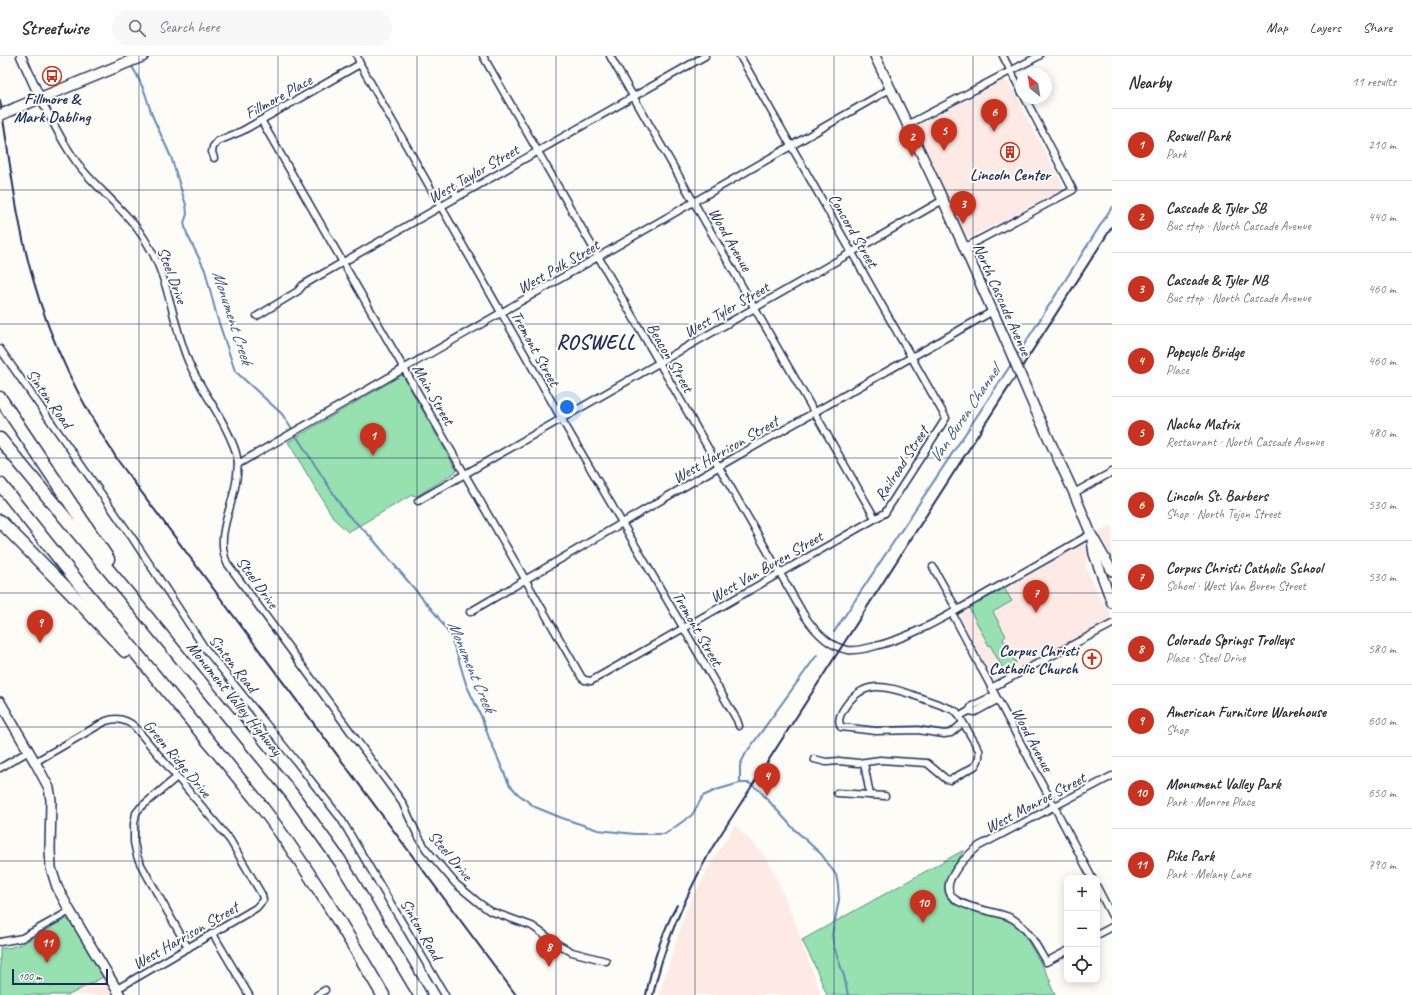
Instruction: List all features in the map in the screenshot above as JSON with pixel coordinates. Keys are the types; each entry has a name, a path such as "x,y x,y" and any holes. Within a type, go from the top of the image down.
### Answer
{"highway":[{"path":"0,398 140,607"},
{"name":"Monument Valley Highway","path":"0,439 140,607 285,785 313,822 347,873 420,995"},
{"path":"0,484 77,581 255,798 296,852 383,995"},
{"path":"0,522 68,590 123,650 173,698"}],"main road":[{"path":"0,115 143,56"},
{"name":"North Cascade Avenue","path":"875,56 993,311 1091,534 1112,571"},
{"name":"North Cascade Avenue","path":"1091,534 1094,554 1112,602"},
{"path":"1100,568 1112,589"},
{"path":"0,702 36,762 51,794 51,868 57,887 119,992"}],"street":[{"path":"21,56 40,98"},
{"path":"357,56 360,64"},
{"name":"Beacon Street","path":"482,56 780,574 804,615 815,630 834,645 847,650 855,651 900,638 954,611"},
{"name":"Wood Avenue","path":"610,56 875,518"},
{"name":"West Taylor Street","path":"257,316 298,291 303,286 344,262 705,56"},
{"name":"Concord Street","path":"740,56 946,418"},
{"path":"1003,56 1016,82"},
{"path":"907,125 1039,56"},
{"name":"Fillmore Place","path":"214,158 212,152 213,147 218,141 242,131 360,64"},
{"name":"Tremont Street","path":"360,64 561,418 736,720 738,726"},
{"name":"West Polk Street","path":"238,464 890,89"},
{"name":"Steel Drive","path":"40,98 65,144 77,162 88,176 129,218 153,252 162,274 181,341 189,363 229,436 238,464 234,491 222,537 222,550 227,563 402,802 416,834 426,849 456,884 478,903 490,910 532,926 559,945 572,952 606,961"},
{"path":"964,248 1073,190 1027,104"},
{"name":"Main Street","path":"261,120 582,678 585,680"},
{"path":"453,189 458,197"},
{"name":"West Tyler Street","path":"418,501 942,200"},
{"name":"West Harrison Street","path":"470,612 718,467 993,311"},
{"name":"Sinton Road","path":"0,349 133,539 204,647 291,754 340,819 445,995"},
{"name":"Railroad Street","path":"875,518 885,512 946,418"},
{"path":"1074,493 1112,472"},
{"name":"West Van Buren Street","path":"585,680 592,681 875,518"},
{"path":"954,611 1091,534"},
{"name":"Wood Avenue","path":"933,567 991,688 1090,875"},
{"path":"991,688 1112,624"},
{"path":"814,759 826,762 839,761 864,763 880,760 927,763 946,779 950,780 975,766 979,760 979,750 957,712 951,708 891,688 875,687 861,691 851,699 840,714 839,724 841,727 876,730 918,730 938,734 951,733 963,723"},
{"path":"960,716 969,711 974,712 996,697"},
{"name":"Green Ridge Drive","path":"36,762 106,721 111,719 126,720 135,727 230,840 260,891 263,900"},
{"path":"0,768 29,751"},
{"path":"864,763 870,795"},
{"name":"West Monroe Street","path":"1064,953 1046,962 1025,930 1014,919 1002,913 972,907 961,903 951,895 948,888 952,877 960,864 979,846 1112,776"},
{"path":"177,777 136,813 134,824 134,842 140,863 188,948"},
{"path":"837,793 885,796"},
{"path":"1100,893 1112,916"},
{"name":"West Harrison Street","path":"119,992 188,948 256,908 263,900"},
{"path":"0,942 22,938 70,911"},
{"path":"1100,934 1112,928"},
{"path":"213,934 249,995"},
{"path":"317,995 325,990"}],"shaded area":[{"name":"Lincoln Center","path":"1004,80 1008,82 1016,97 1016,104 1020,104 1065,189 969,238 964,235 916,129 917,126"},
{"path":"1112,525 1112,558 1099,532"},
{"path":"1083,544 1087,545 1090,551 1085,566 1102,601 1106,603 1110,611 1111,619 1107,623 995,680 960,617 962,612"},
{"path":"735,825 767,858 789,907 821,995 659,995 686,910 711,863"},
{"path":"103,977 114,995 69,995"}],"green space":[{"path":"402,375 457,471 417,496 412,495 348,532 334,519 288,442"},
{"path":"1004,588 1012,601 993,612 1006,636 1003,639 1016,663 1003,669 969,608"},
{"path":"964,850 950,873 945,888 946,895 950,901 959,906 1004,917 1020,928 1050,979 1055,995 827,995 802,940"},
{"path":"66,919 71,922 103,977 69,995 0,995 0,948 8,948 22,944"}],"waterway":[{"name":"Monument Creek","path":"131,65 145,93 152,115 171,157 186,205 187,214 184,223 187,234 205,270 217,317 235,371 282,414 346,513 371,537 438,617 449,634 466,684 509,784 518,794 535,807 598,830 635,834 665,834 692,815 703,796 716,790 740,783 749,783 759,790 793,828 822,855 836,875 839,900 832,935 848,995"},
{"name":"Van Buren Channel","path":"1016,357 1112,207"},
{"name":"Van Buren Channel","path":"834,632 1012,363"},
{"name":"Van Buren Channel","path":"740,783 740,765 746,753 817,655"}],"railway":[{"path":"0,100 22,235 33,279 49,328 69,374 92,418 119,462 516,995"},
{"path":"653,995 663,957 677,920 693,883 712,848 1112,227"},
{"path":"646,995 658,948 677,905"}],"place":[{"name":"Fillmore & Mark Dabling","path":"52,76"},
{"name":"Lincoln St. Barbers","path":"994,132"},
{"name":"Nacho Matrix","path":"944,151"},
{"name":"Lincoln Center","path":"1010,152"},
{"name":"Cascade & Tyler SB","path":"912,157"},
{"name":"Cascade & Tyler NB","path":"963,224"},
{"name":"Roswell Park","path":"373,456"},
{"name":"Corpus Christi Catholic School","path":"1036,613"},
{"name":"American Furniture Warehouse","path":"40,643"},
{"name":"Corpus Christi Catholic Church","path":"1092,659"},
{"name":"Popcycle Bridge","path":"767,796"},
{"name":"Monument Valley Park","path":"923,923"},
{"name":"Pike Park","path":"47,963"},
{"name":"Colorado Springs Trolleys","path":"549,967"}],"district":[{"name":"ROSWELL","path":"596,342"}]}
